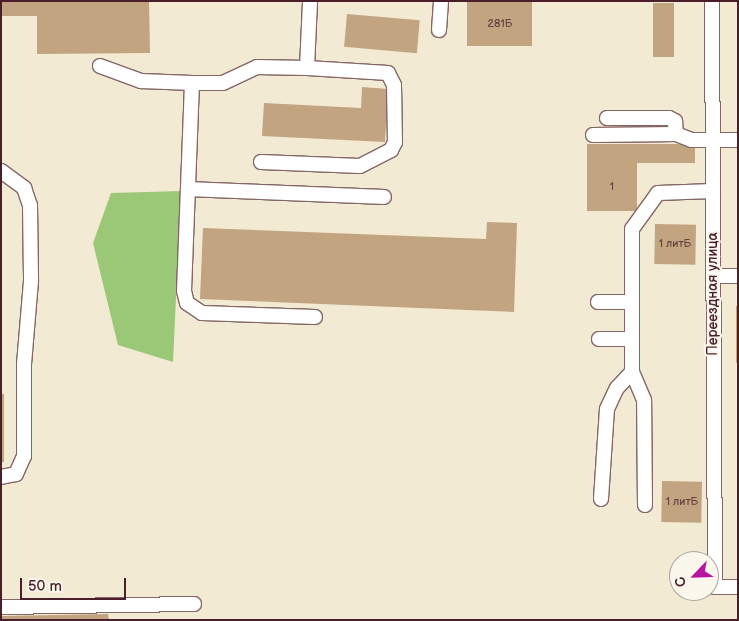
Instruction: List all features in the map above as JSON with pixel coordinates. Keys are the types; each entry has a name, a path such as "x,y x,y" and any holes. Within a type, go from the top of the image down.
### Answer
{"street":[{"path":"307,68 310,1"},
{"path":"439,30 441,1"},
{"name":"Переездная улица","path":"712,1 715,587 738,587"},
{"path":"100,66 141,81 192,83 222,83 257,68 307,68 388,73 394,85 395,142 391,150 360,166 261,162"},
{"path":"192,83 184,291 194,310 315,317"},
{"path":"607,118 672,118 676,134"},
{"path":"592,135 676,134 712,140 738,140"},
{"path":"1,171 24,188 30,205 31,272 24,364 24,456 16,474 1,477"},
{"path":"188,189 384,197"},
{"path":"645,505 644,400 632,372 632,229 651,199 663,192 713,192"},
{"path":"713,276 738,276"},
{"path":"598,302 632,302"},
{"path":"599,339 632,339"},
{"path":"601,499 607,409 617,388 632,372"},
{"path":"1,607 194,604"}],"green space":[{"path":"181,191 173,362 118,345 93,243 111,193"}],"building":[{"path":"1,1 149,1 150,53 37,54 37,16 1,16"},
{"path":"467,1 532,1 532,46 467,46"},
{"path":"653,3 674,3 674,57 653,57"},
{"path":"347,14 420,20 417,53 344,47"},
{"path":"362,87 388,89 385,142 262,136 264,103 361,108"},
{"path":"587,144 695,144 695,163 637,163 637,211 587,211"},
{"path":"487,222 517,223 514,312 200,299 203,228 486,239"},
{"path":"655,224 696,225 695,265 654,264"},
{"path":"736,306 738,306 738,363 736,363"},
{"path":"1,394 4,394 4,462 1,462"},
{"path":"662,481 702,482 701,523 661,522"},
{"path":"108,614 109,620 1,620 1,616"}]}
